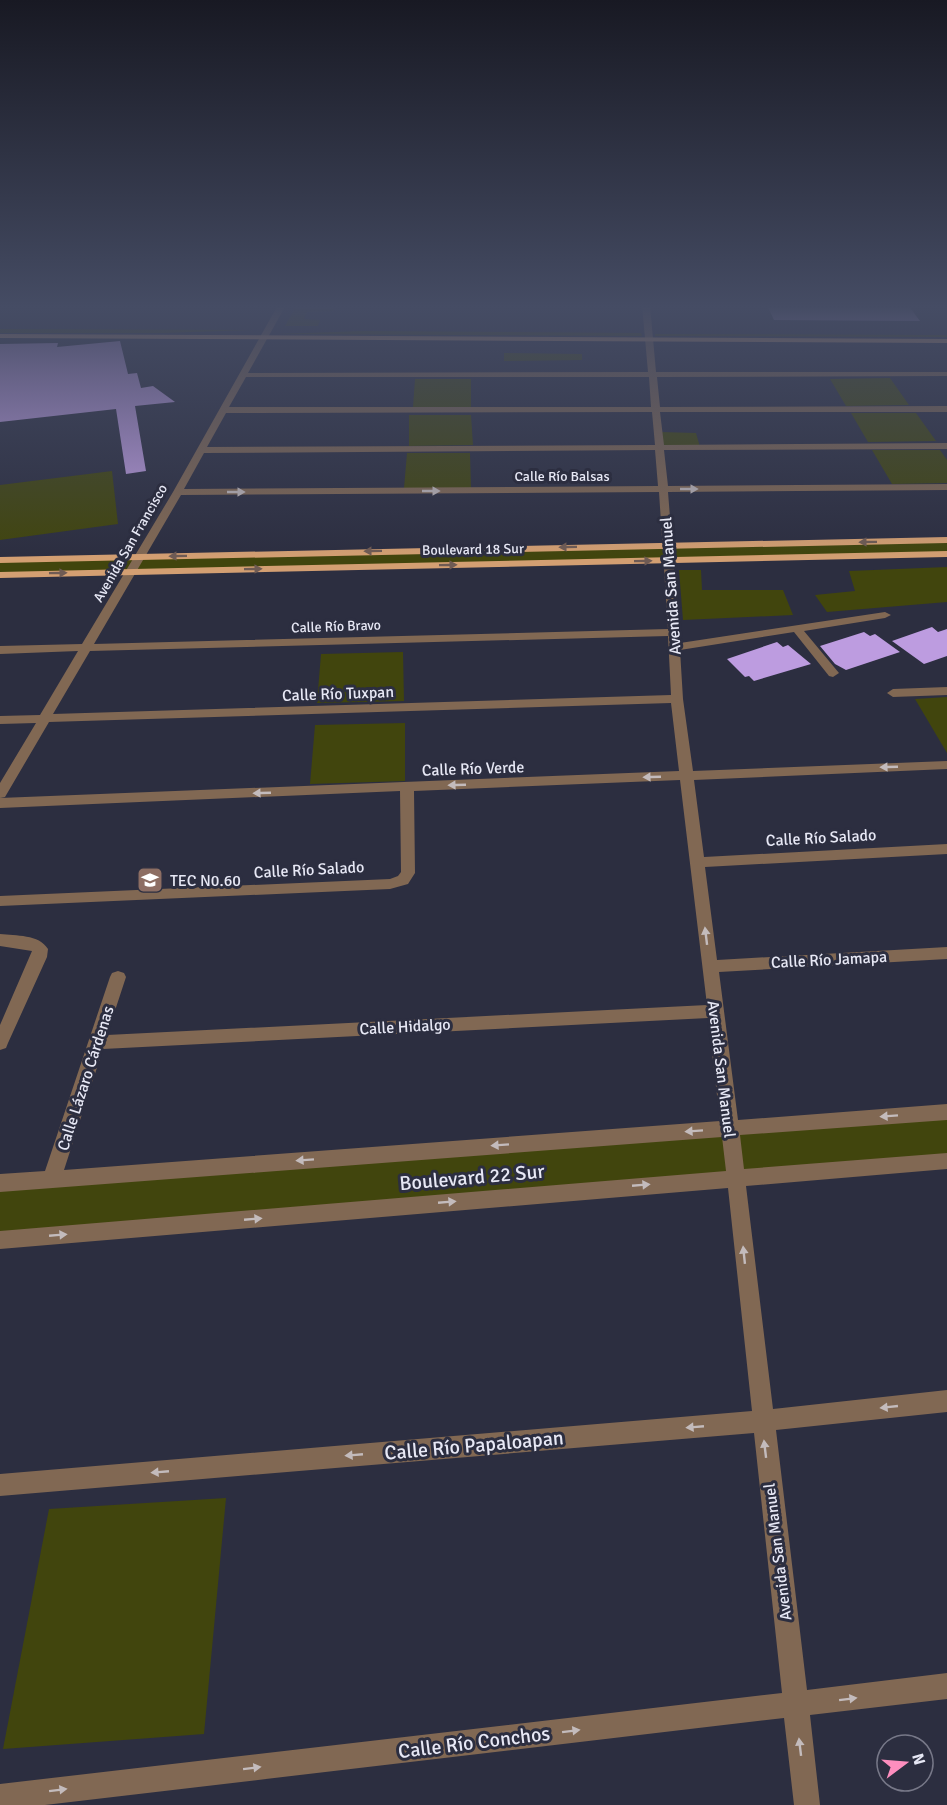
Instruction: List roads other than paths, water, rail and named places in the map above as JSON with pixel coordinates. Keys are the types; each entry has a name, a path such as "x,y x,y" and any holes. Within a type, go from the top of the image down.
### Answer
{"main road":[{"name":"Boulevard 18 Sur","path":"0,575 669,552 741,544 947,540"},
{"path":"891,541 899,555"},
{"path":"806,543 813,558"},
{"path":"741,544 749,559"},
{"name":"Boulevard 18 Sur","path":"0,560 669,552 749,559 947,554"}],"street":[{"name":"Avenida San Francisco","path":"0,794 178,492 234,389"},
{"name":"Avenida San Manuel","path":"654,389 669,552 677,699 736,1177 807,1805"},
{"path":"223,410 947,409"},
{"path":"202,450 947,446"},
{"name":"Calle Río Balsas","path":"178,492 947,487"},
{"name":"Calle Río Bravo","path":"0,650 673,640 797,629 885,615"},
{"path":"797,629 833,673"},
{"path":"893,693 947,691"},
{"name":"Calle Río Tuxpan","path":"0,720 677,699"},
{"name":"Calle Río Verde","path":"0,803 947,765"},
{"name":"Calle Río Salado","path":"0,902 390,884 402,880 408,873 407,787"},
{"name":"Calle Río Salado","path":"697,861 947,849"},
{"path":"0,940 34,944 40,949 39,957 0,1043"},
{"name":"Calle Río Jamapa","path":"710,966 947,952"},
{"name":"Calle Lázaro Cárdenas","path":"51,1180 118,977"},
{"name":"Calle Hidalgo","path":"97,1042 714,1011"},
{"name":"Boulevard 22 Sur","path":"0,1183 947,1112"},
{"name":"Boulevard 22 Sur","path":"0,1240 947,1161"},
{"name":"Calle Río Papaloapan","path":"0,1485 762,1421 947,1401"},
{"name":"Calle Río Conchos","path":"0,1797 947,1686"}],"place":[{"name":"TEC N0.60","path":"150,880"}]}
